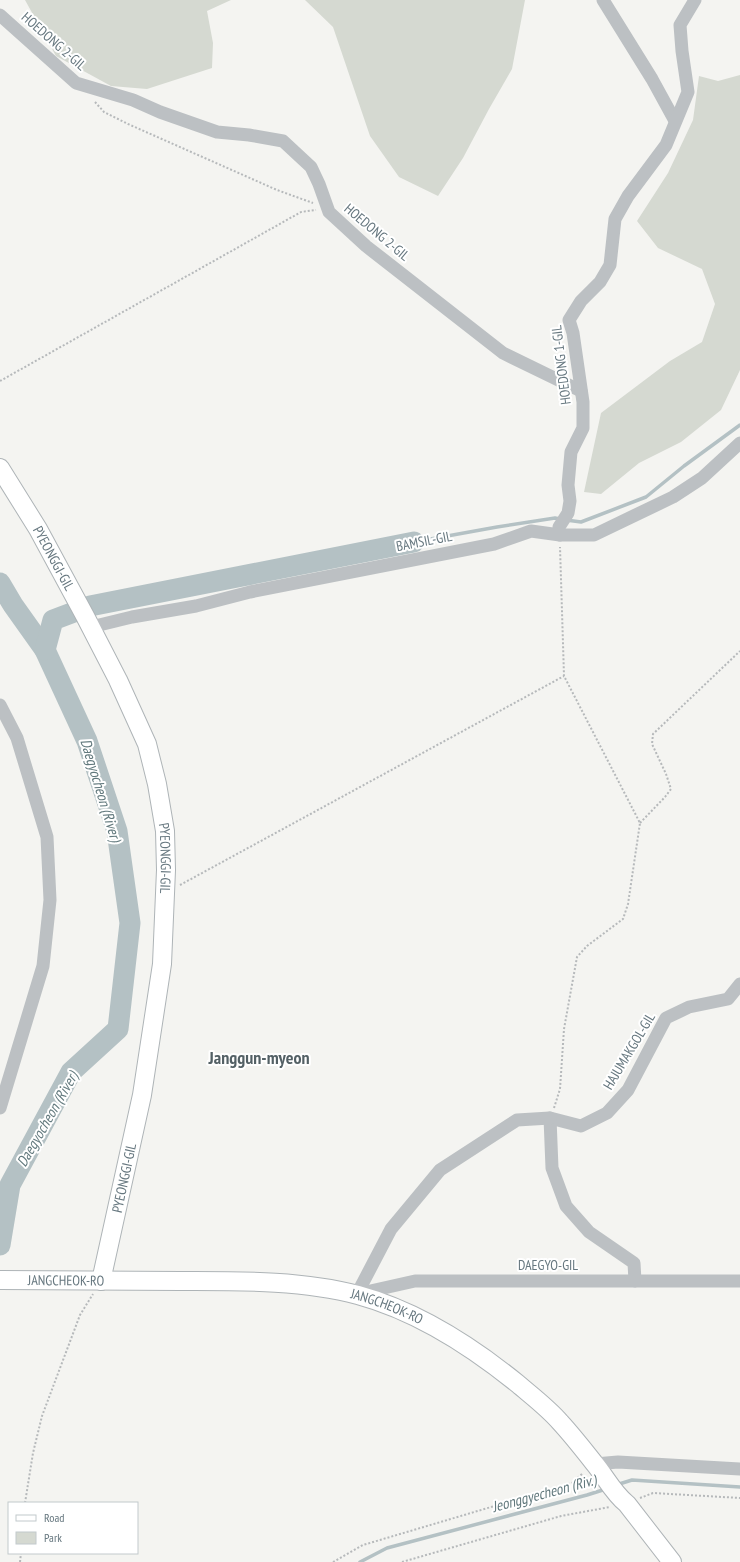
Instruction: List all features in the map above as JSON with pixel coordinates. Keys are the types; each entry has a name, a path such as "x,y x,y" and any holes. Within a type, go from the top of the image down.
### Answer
{"main road":[{"name":"PYEONGGI-GIL","path":"0,468 38,529 85,615 118,680 147,744 157,784 165,831 165,893 162,964 142,1095 101,1281"},
{"name":"JANGCHEOK-RO","path":"0,1280 275,1283 356,1294 385,1304 464,1342 488,1360 559,1420 672,1562"}],"street":[{"path":"602,0 652,79 676,121"},
{"name":"HOEDONG 1-GIL","path":"559,531 568,513 570,501 568,485 572,452 583,428 581,391 570,320 581,301 600,282 610,265 615,219 628,196 666,145 688,92 680,25 695,0"},
{"name":"HOEDONG 2-GIL","path":"0,16 76,83 132,100 160,112 217,132 250,135 283,141 311,167 319,184 328,212 366,246 503,353 581,391"},
{"name":"BAMSIL-GIL","path":"85,615 132,617 196,606 250,592 494,544 531,532 559,531 594,535 673,497 702,478 740,443"},
{"path":"0,705 17,738 47,837 50,900 43,966 0,1108"},
{"name":"HAJUMAKGOL-GIL","path":"356,1294 391,1229 440,1170 517,1120 550,1118 581,1126 607,1113 628,1090 666,1018 689,1007 728,1000 740,984"},
{"path":"550,1118 552,1168 566,1206 589,1232 634,1263 635,1281"},
{"name":"DAEGYO-GIL","path":"356,1294 415,1281 740,1281"},
{"path":"599,1469 618,1462 740,1469"}],"path":[{"path":"76,83 104,112 277,190 327,208"},
{"path":"0,381 302,212 327,208"},
{"path":"559,531 564,676 640,823"},
{"path":"550,1118 560,1089 564,1029 577,957 587,946 623,919 628,904 640,823 665,797 670,789 666,774 652,744 653,734 740,651"},
{"path":"165,893 564,676"},
{"path":"25,1502 33,1453 42,1416 80,1315 101,1281"},
{"path":"333,1562 363,1545 572,1483 599,1469"},
{"path":"402,1562 561,1516 624,1502 653,1493 740,1498"}],"green space":[{"path":"25,0 231,0 207,11 213,43 212,68 147,89 111,86 56,56"},
{"path":"305,0 525,0 512,69 463,158 438,196 399,177 370,136 333,27"},
{"path":"740,75 740,370 721,410 681,442 639,463 601,494 584,492 601,413 670,361 702,342 715,304 702,269 658,248 637,221 668,173 693,120 699,76 718,81"}],"waterway":[{"path":"566,520 581,522 646,497 684,466 740,425"},
{"path":"414,542 497,527 555,518 560,519"},
{"path":"45,650 53,620 90,606 414,542"},
{"name":"Daegyocheon (River)","path":"0,583 13,605 45,650 87,741 117,831 130,923 118,1029 71,1072 10,1185 0,1245"},
{"name":"Jeonggyecheon (Riv.)","path":"616,1485 632,1480 740,1487"},
{"name":"Jeonggyecheon (Riv.)","path":"360,1562 387,1548 606,1489"}],"district":[{"name":"Janggun-myeon","path":"259,1057"}]}
